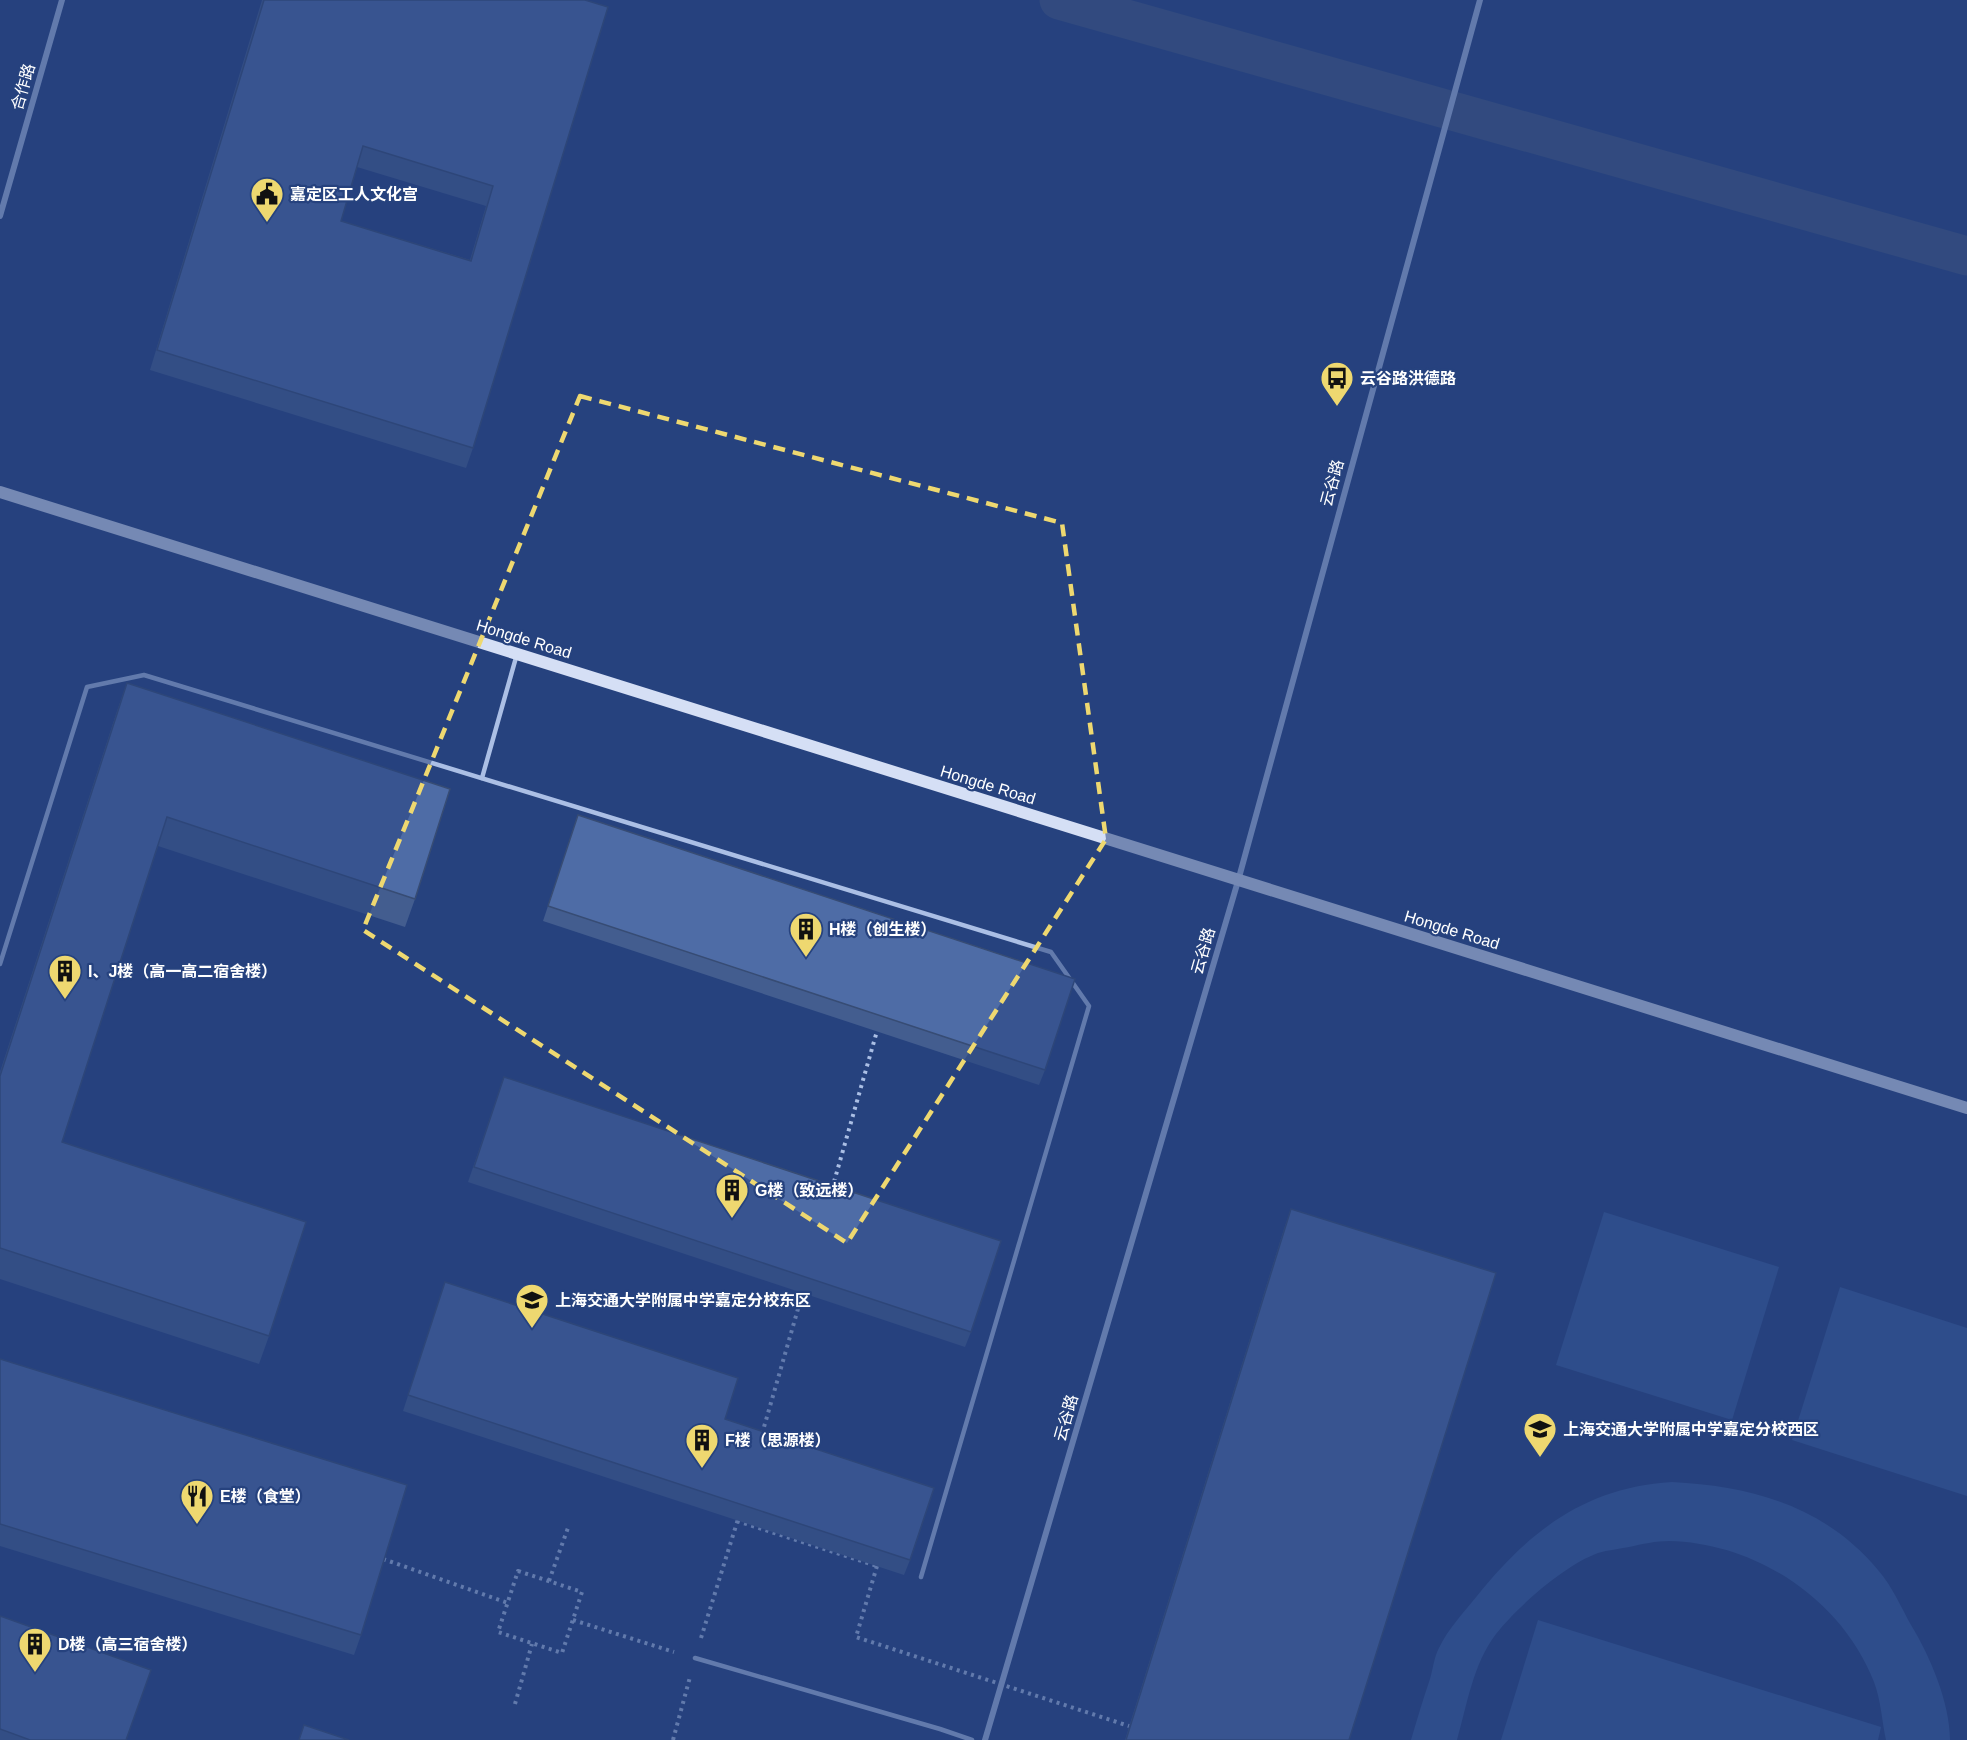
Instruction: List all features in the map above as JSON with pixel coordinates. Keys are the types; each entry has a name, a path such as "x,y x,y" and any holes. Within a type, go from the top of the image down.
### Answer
{"main road":[{"name":"Hongde Road","path":"0,492 1967,1108"}],"street":[{"name":"合作路","path":"0,216 62,0"},
{"name":"云谷路","path":"985,1740 1238,881 1480,0"}],"lane":[{"path":"482,778 517,654"},
{"path":"0,964 87,687 144,675 1051,952 1089,1006 921,1578"},
{"path":"695,1658 929,1725 972,1740"}],"path":[{"path":"831,1191 877,1031"},
{"path":"760,1441 806,1282"},
{"path":"673,1740 695,1658 741,1509"},
{"path":"738,1521 877,1566 856,1637 1129,1726"},
{"path":"549,1581 569,1525"},
{"path":"383,1559 508,1603"},
{"path":"518,1571 549,1581 582,1592 562,1653 498,1632 518,1571"},
{"path":"573,1620 695,1658"},
{"path":"515,1704 532,1644"}],"highlighted area":[{"path":"580,396 1062,523 1106,839 847,1243 363,930"}],"shaded area":[{"path":"1604,1212 1779,1267 1732,1420 1556,1365"},
{"path":"1840,1287 1967,1328 1967,1496 1792,1440"},
{"path":"1672,1482 1730,1488 1785,1504 1835,1530 1857,1548 1888,1583 1925,1651 1943,1696 1950,1740 1886,1740 1874,1682 1860,1652 1841,1626 1818,1602 1792,1582 1764,1565 1734,1552 1702,1544 1669,1541 1598,1553 1557,1577 1505,1623 1488,1646 1476,1671 1457,1740 1411,1740 1436,1655 1443,1641 1477,1596 1517,1551 1562,1516 1586,1503 1641,1486"},
{"path":"1538,1620 1881,1727 1878,1740 1501,1740"}],"building":[{"name":"嘉定区工人文化宫","path":"264,0 585,0 608,7 473,448 157,350","holes":["363,146 493,186 471,261 341,221"]},
{"name":"I、J楼（高一高二宿舍楼）","path":"127,683 450,789 415,899 167,817 62,1142 306,1222 269,1336 0,1248 0,1076"},
{"name":"H楼（创生楼）","path":"578,815 1075,979 1045,1070 548,906"},
{"name":"G楼（致远楼）","path":"504,1077 1001,1241 971,1332 474,1167"},
{"path":"1291,1209 1496,1273 1349,1740 1126,1740"},
{"name":"F楼（思源楼）","path":"445,1282 738,1378 725,1419 934,1488 910,1560 408,1395"},
{"name":"E楼（食堂）","path":"0,1359 407,1485 361,1635 0,1524"},
{"name":"D楼（高三宿舍楼）","path":"0,1616 151,1670 126,1740 30,1740 0,1729"},
{"path":"304,1725 349,1740 299,1740"}],"waterway":[{"path":"1059,0 1967,256"}],"place":[{"name":"嘉定区工人文化宫","path":"267,223"},
{"name":"云谷路洪德路","path":"1337,407"},
{"name":"H楼（创生楼）","path":"806,958"},
{"name":"I、J楼（高一高二宿舍楼）","path":"65,1000"},
{"name":"G楼（致远楼）","path":"732,1219"},
{"name":"上海交通大学附属中学嘉定分校东区","path":"532,1329"},
{"name":"上海交通大学附属中学嘉定分校西区","path":"1540,1458"},
{"name":"F楼（思源楼）","path":"702,1469"},
{"name":"E楼（食堂）","path":"197,1525"},
{"name":"D楼（高三宿舍楼）","path":"35,1673"}]}
